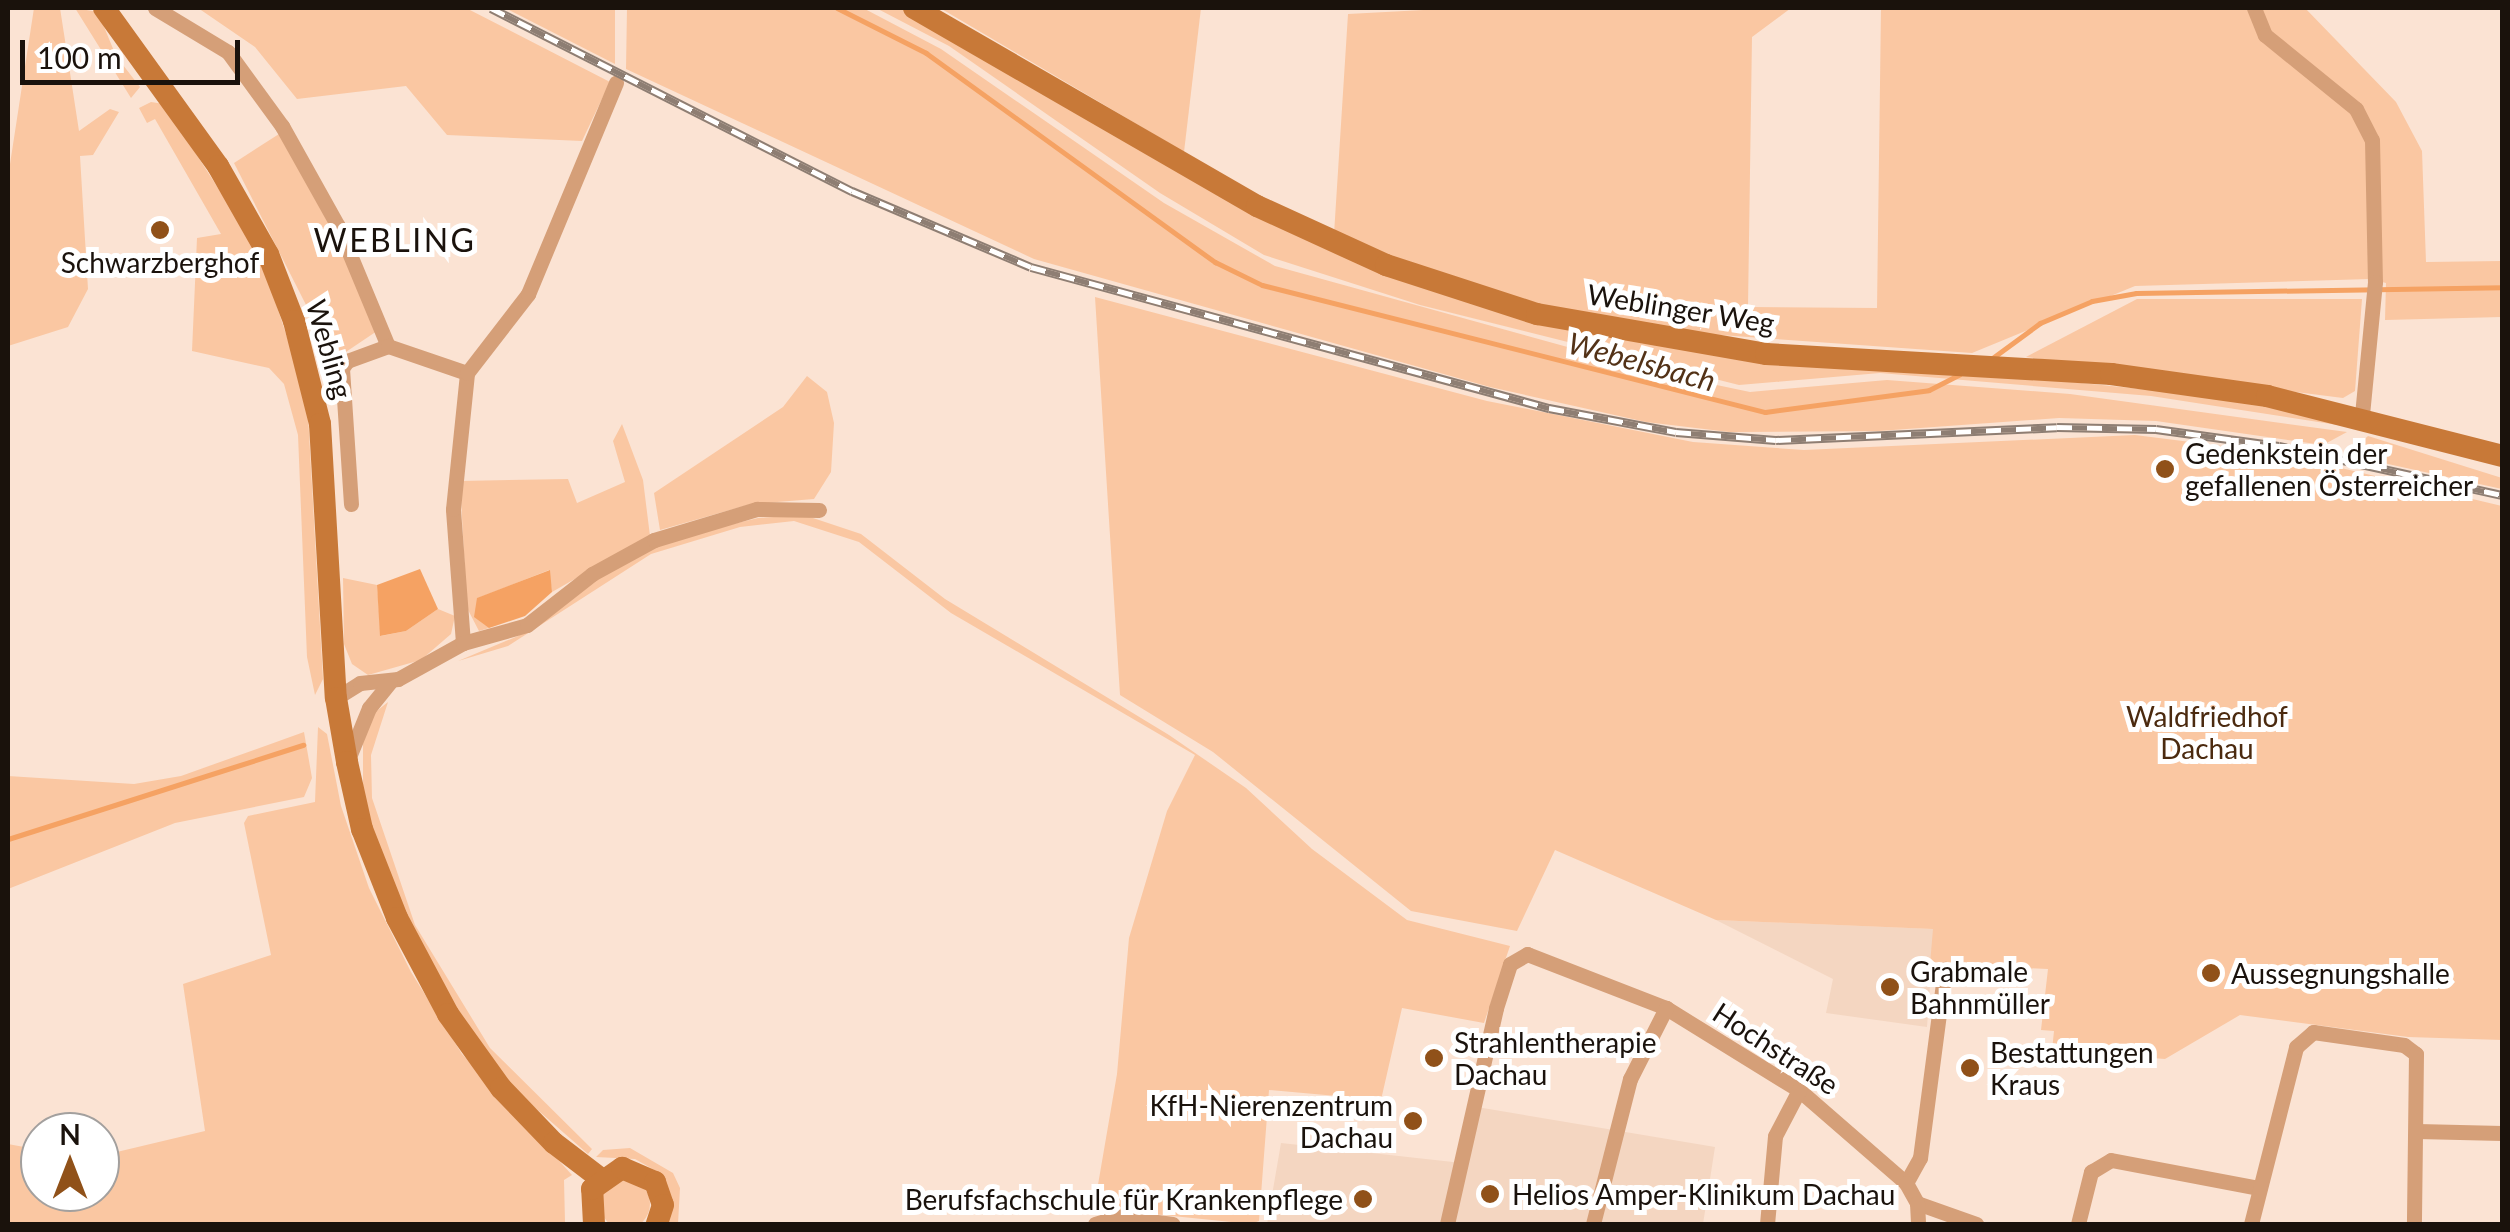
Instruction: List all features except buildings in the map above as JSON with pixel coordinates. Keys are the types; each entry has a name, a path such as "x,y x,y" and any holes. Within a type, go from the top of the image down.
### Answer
{"street":[{"name":"Webling","path":"104,8 218,166 268,254 294,322 320,424 336,698 346,762 370,854 448,1014 501,1088 554,1143 600,1178"},
{"name":"Webling","path":"155,8 228,52 282,126 338,226 388,346"},
{"name":"Weblinger Weg","path":"914,8 1257,206 1447,288 1660,338 1766,354 2111,374 2362,415 2502,456"},
{"path":"2254,8 2265,35 2356,109 2372,140 2375,282 2362,415"},
{"path":"463,643 454,510 467,373 528,294 616,82"},
{"name":"Webling","path":"351,504 342,368 355,356 388,346 467,373"},
{"path":"346,762 390,682 463,643 527,625 592,574 654,540 757,510 818,510"},
{"path":"336,698 360,683 390,682"},
{"path":"336,698 379,697"},
{"name":"Hochstraße","path":"1448,1224 1496,1008 1510,964 1520,956 1534,954 1666,1008 1799,1090 1906,1182 1917,1203"},
{"path":"1906,1182 1920,1158 1945,969"},
{"path":"1594,1224 1630,1079 1666,1008"},
{"path":"2251,1224 2296,1047 2313,1032 2404,1046 2416,1054 2414,1224"},
{"path":"1767,1224 1775,1136 1799,1090"},
{"path":"2417,1130 2502,1133"},
{"path":"2078,1224 2091,1172 2111,1160 2259,1188"},
{"path":"594,1224 589,1201 600,1178 622,1168 646,1174 661,1193 657,1224"},
{"path":"1918,1224 1917,1203 1976,1224"},
{"path":"1095,1224 1118,1217 1173,1224"}],"shaded area":[{"path":"420,569 438,609 406,631 380,636 377,585"},
{"path":"550,570 552,592 525,616 489,628 474,617 477,598"},
{"path":"1716,920 1934,929 1927,1027 1826,1013 1833,979"},
{"name":"Helios Amper-Klinikum Dachau","path":"1477,1107 1715,1147 1703,1224 1267,1224 1281,1143 1462,1163"}],"green space":[{"path":"34,8 60,8 79,131 110,109 119,112 93,155 80,156 88,289 68,327 8,346 8,177"},
{"path":"75,8 98,12 116,56 140,87 131,98"},
{"path":"198,8 466,8 610,82 582,141 447,135 406,86 297,99 255,47"},
{"path":"505,8 615,8 615,64"},
{"path":"627,8 863,8 941,49 1164,203 1275,266 1669,375 1750,392 1887,380 2070,394 2347,432 2323,445 2156,421 2059,418 1879,431 1729,432 1646,422 1490,387 1034,259 626,69"},
{"path":"876,8 902,8 1215,191 1580,332 2240,399 2357,428 2151,396 1880,373 1739,385 1420,305 1264,255 1160,193 949,46"},
{"path":"940,8 1201,8 1184,152"},
{"path":"1461,8 1791,8 1752,37 1748,307 1877,308 1881,8 2305,8 2396,102 2422,151 2426,262 2502,261 2502,317 2385,320 2386,283 2370,279 2135,286 1972,353 1636,329 1450,280 1334,234 1348,14"},
{"path":"151,102 164,104 259,252 307,398 323,679 315,695 307,657 298,435 284,384 269,368 192,351 197,238 221,234 155,119 147,123 139,108"},
{"path":"279,134 338,240 377,331 334,360 234,163"},
{"name":"Waldfriedhof Dachau","path":"1095,297 1487,401 1693,442 1804,450 2135,435 2278,453 2502,506 2502,1040 2408,1037 2240,1015 2165,1059 2052,1050 2054,1031 2041,1030 2048,969 1930,964 1933,929 1716,920 1555,850 1517,931 1411,911 1213,752 1120,695"},
{"path":"2137,299 2362,299 2355,391 2343,398 2026,357"},
{"path":"807,376 827,392 834,423 831,472 814,499 751,504 660,530 654,493 783,407"},
{"path":"622,424 643,480 650,536 552,592 549,570 478,598 489,628 479,631 467,608 460,481 568,479 577,503 625,482 613,441"},
{"path":"2368,436 2502,478 2502,489 2347,455"},
{"path":"804,515 861,534 945,599 1169,735 1246,788 1312,849 1407,920 1510,946 1484,1023 1402,1008 1381,1100 1269,1090 1259,1221 1251,1224 1094,1208 1117,1074 1129,938 1167,811 1195,755 951,613 859,542 794,521 740,527 651,554 508,646 458,661 518,636 582,587 667,540 758,518"},
{"path":"343,578 377,585 381,636 406,631 438,609 455,616 451,634 421,660 368,675 352,664 344,644"},
{"path":"388,702 371,755 372,798 415,925 490,1048 592,1149 588,1154 508,1084 467,1031 405,924 363,799 363,738 373,714"},
{"path":"318,727 327,734 341,806 369,888 411,972 462,1054 572,1175 564,1180 565,1222 8,1224 8,1144 20,1146 20,1212 120,1212 120,1151 205,1131 183,984 271,955 244,823 248,816 315,802"},
{"path":"304,732 312,778 304,797 175,823 8,889 8,776 134,784 181,776"},
{"path":"630,1148 673,1173 680,1188 678,1224 666,1224 656,1171 635,1159 596,1157 603,1150"},
{"path":"625,1179 643,1186 650,1204 643,1222 625,1229 607,1222 600,1204 607,1186"}],"waterway":[{"name":"Webelsbach","path":"837,8 926,53 1215,262 1262,285 1765,412 1929,390 1959,375"},
{"name":"Webelsbach","path":"1991,359 2040,323 2092,301 2136,293 2502,287"},
{"path":"8,839 303,745"}],"railway":[{"path":"491,8 852,191 1031,267 1549,408 1676,432 1776,440 2057,427 2156,429 2279,446 2502,495"}],"place":[{"name":"Schwarzberghof","path":"160,230"},
{"name":"Gedenkstein der gefallenen Österreicher","path":"2165,469"},
{"name":"Aussegnungshalle","path":"2211,973"},
{"name":"Grabmale Bahnmüller","path":"1890,987"},
{"name":"Strahlentherapie Dachau","path":"1434,1058"},
{"name":"Bestattungen Kraus","path":"1970,1068"},
{"name":"KfH-Nierenzentrum Dachau","path":"1413,1121"},
{"name":"Helios Amper-Klinikum Dachau","path":"1490,1194"},
{"name":"Berufsfachschule für Krankenpflege","path":"1363,1199"}],"district":[{"name":"WEBLING","path":"395,240"}]}
